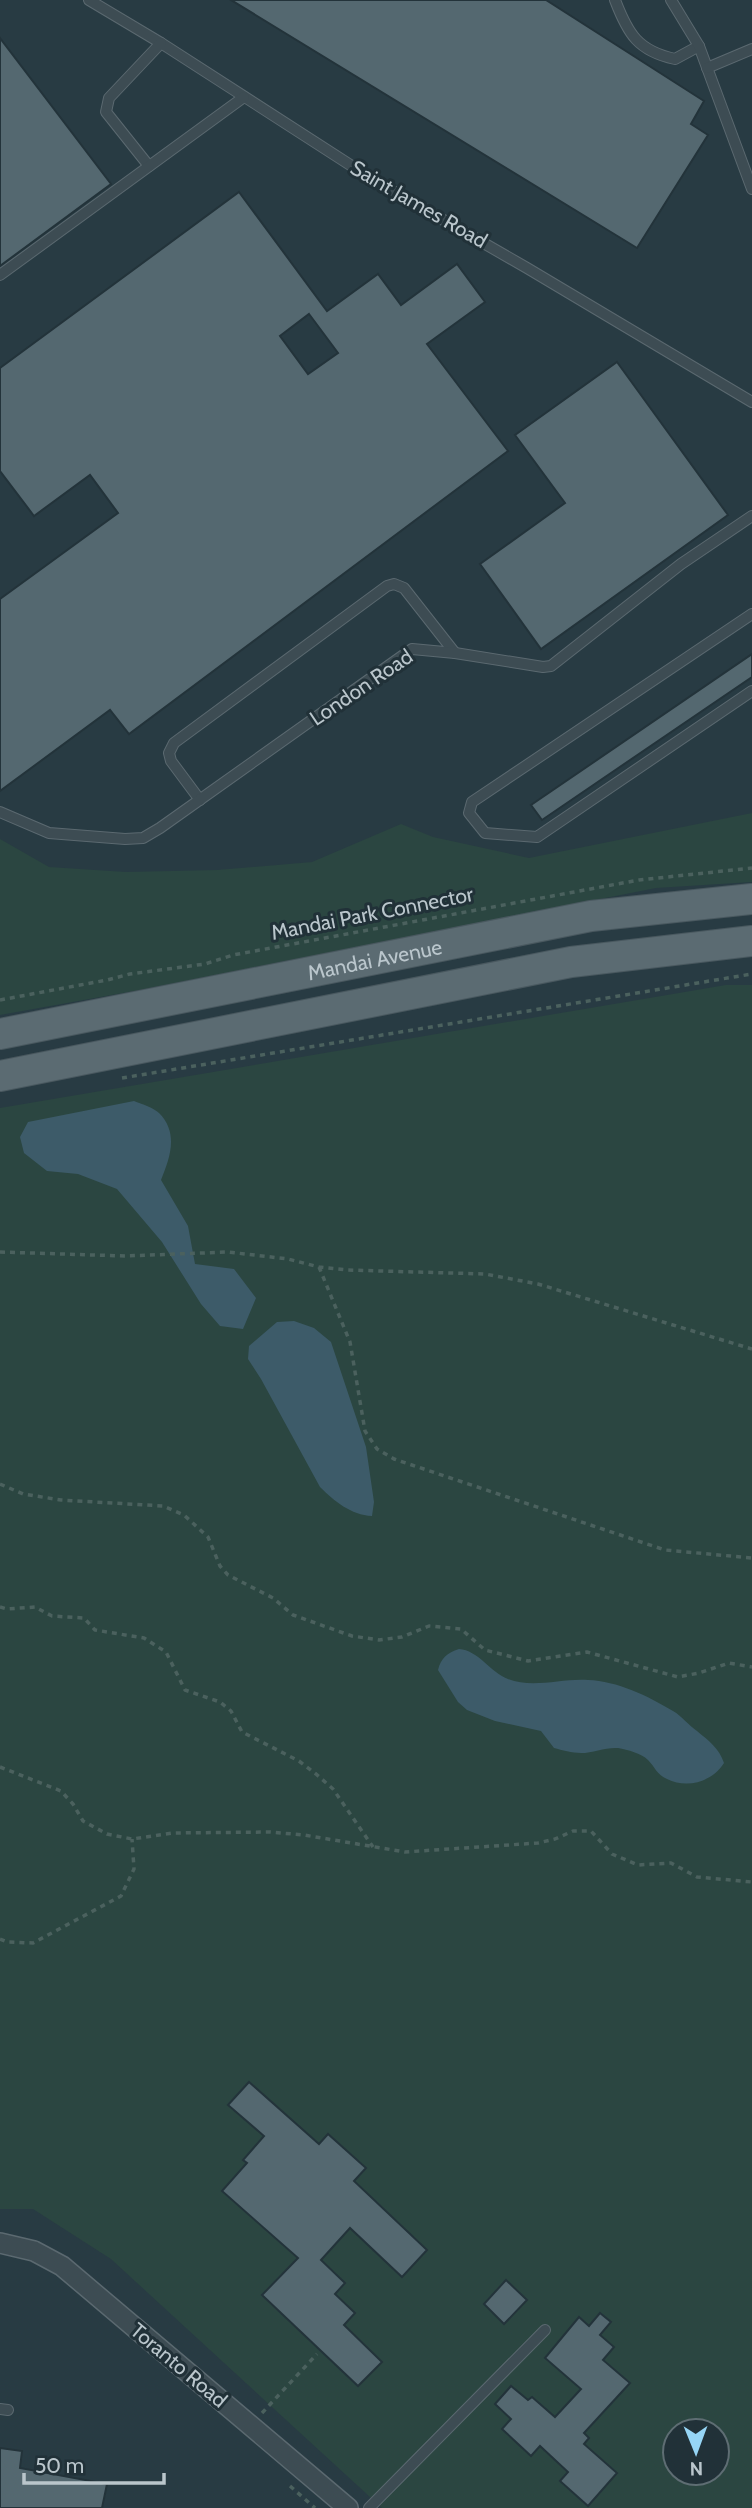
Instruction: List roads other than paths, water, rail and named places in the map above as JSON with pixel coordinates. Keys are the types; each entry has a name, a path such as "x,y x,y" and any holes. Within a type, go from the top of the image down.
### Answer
{"main road":[{"name":"Mandai Avenue","path":"0,1034 591,916 752,899"},
{"name":"Mandai Avenue","path":"0,1076 572,962 752,941"}],"street":[{"name":"Toranto Road","path":"0,2243 34,2252 62,2266 348,2508"}],"lane":[{"name":"Saint James Road","path":"89,0 161,43 372,179 752,402"},
{"path":"615,0 637,43 659,55 675,59 699,46"},
{"path":"671,0 699,46 752,189"},
{"path":"149,166 106,112 110,98 161,43"},
{"path":"707,68 752,49"},
{"path":"0,275 244,96"},
{"name":"London Road","path":"0,812 49,833 143,838 412,649 551,666 681,564 752,516"},
{"path":"200,800 170,758 174,743 387,586 394,584 404,588 455,653"},
{"path":"752,614 472,802 469,814 485,833 537,837 752,691"},
{"path":"369,2508 545,2330"}],"water":[{"path":"134,1101 157,1111 169,1129 170,1154 161,1180 188,1226 195,1264 234,1269 256,1298 243,1329 220,1326 201,1304 162,1242 117,1189 78,1174 47,1171 24,1153 20,1137 28,1122"},
{"path":"294,1321 314,1328 331,1342 366,1447 374,1502 372,1516 350,1510 320,1487 248,1359 249,1346 277,1322"},
{"path":"459,1649 472,1653 502,1676 518,1682 599,1681 643,1695 679,1715 713,1745 724,1763 706,1779 683,1783 664,1777 645,1758 630,1751 613,1748 581,1753 554,1748 541,1731 495,1721 467,1710 458,1702 438,1670 445,1656"}]}
